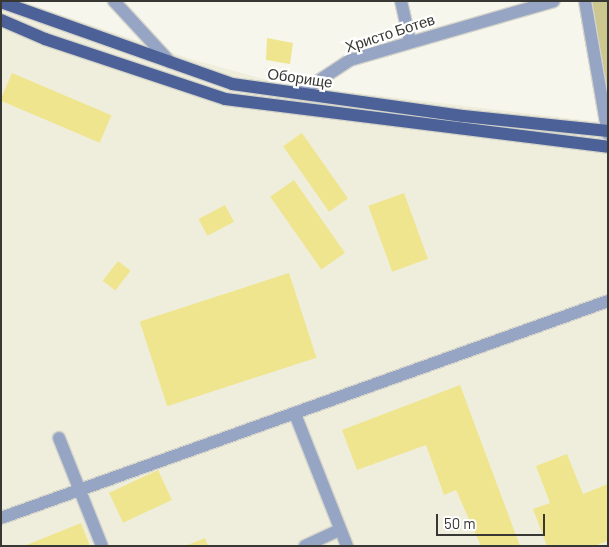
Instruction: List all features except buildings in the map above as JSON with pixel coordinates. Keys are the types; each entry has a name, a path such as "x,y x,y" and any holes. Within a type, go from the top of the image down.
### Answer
{"main road":[{"name":"Оборище","path":"1,2 232,84 608,132"},
{"name":"Оборище","path":"2,24 225,100 608,146"}],"street":[{"path":"114,1 170,62"},
{"path":"401,1 410,41"},
{"name":"Христо Ботев","path":"300,93 350,60 410,41 554,1"},
{"path":"585,1 608,132"},
{"path":"1,518 79,487 295,414 608,302"},
{"path":"295,414 347,546"},
{"path":"59,438 102,546"},
{"path":"305,546 340,530"}],"shaded area":[{"path":"1,1 21,1 191,59 281,84 608,123 608,546 1,546"},
{"path":"585,1 608,1 608,131"}]}
